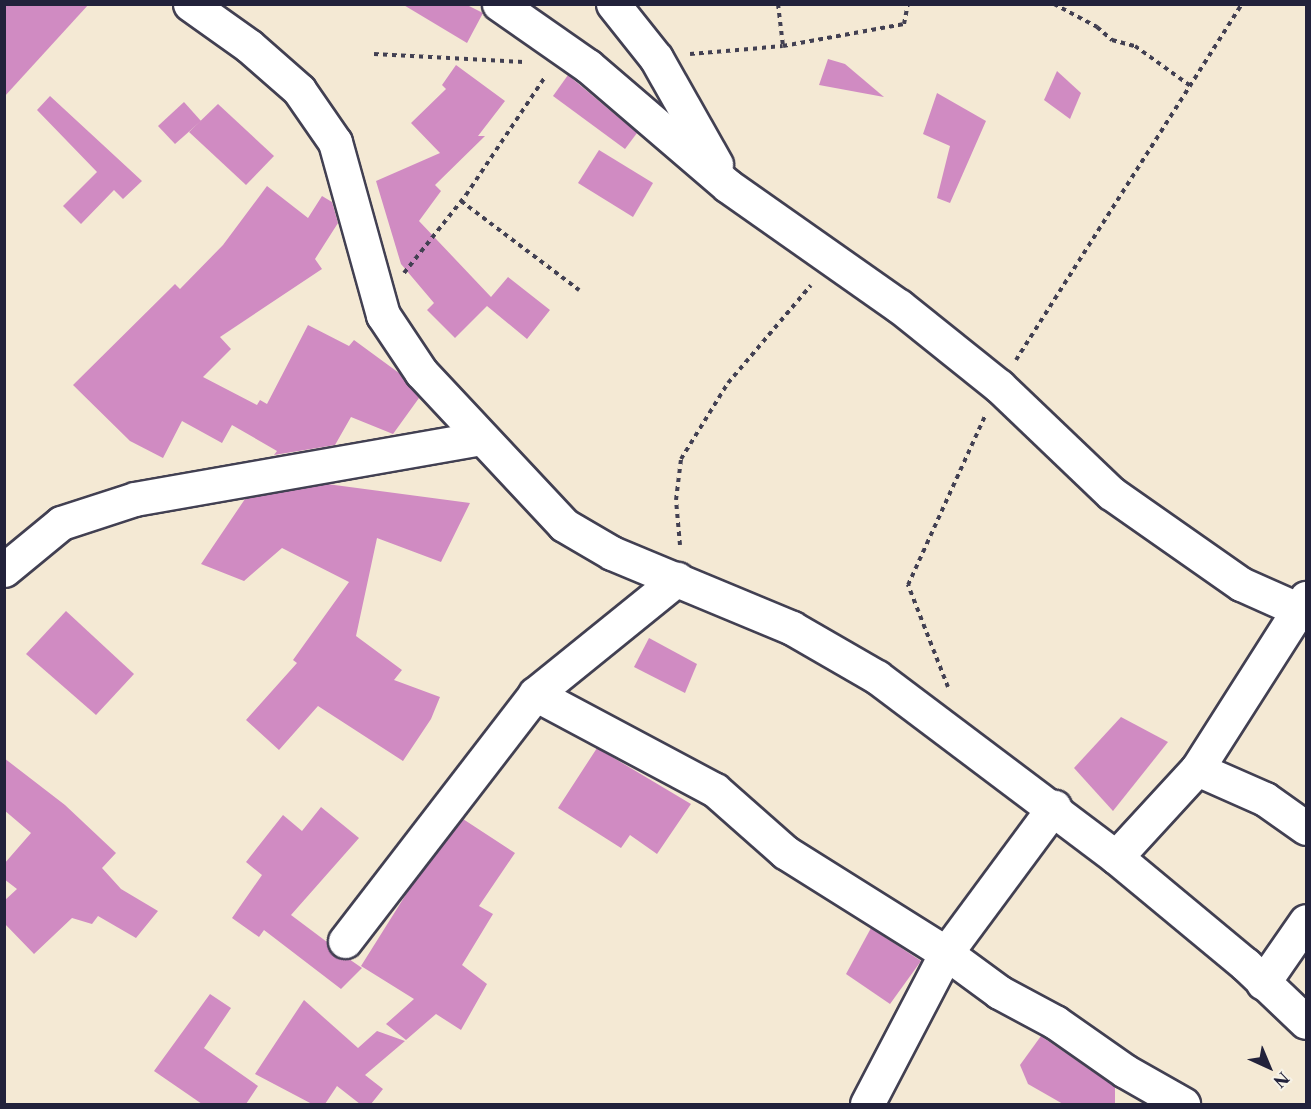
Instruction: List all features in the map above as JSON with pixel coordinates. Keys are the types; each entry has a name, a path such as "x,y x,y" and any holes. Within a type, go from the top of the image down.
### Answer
{"street":[{"path":"190,4 249,46 299,90 335,142 379,304 421,372 480,438 564,525 612,553 792,628 877,677 1054,807 1245,964 1306,1022"},
{"path":"499,4 559,56 728,186 899,306 999,386 1112,493 1241,584 1304,607 1197,769 1116,857"},
{"path":"613,4 656,58 728,186"},
{"path":"4,570 61,523 135,499 480,438"},
{"path":"345,941 535,694 677,579"},
{"path":"535,694 715,790 785,852 946,953 999,992 1055,1022 1125,1071 1178,1103"},
{"path":"1197,769 1265,799 1306,828"},
{"path":"873,1102 946,953 1054,807"},
{"path":"1263,983 1306,921"}],"path":[{"path":"777,4 783,46 904,24 908,4"},
{"path":"1054,4 1097,27 1112,40 1136,46 1192,87"},
{"path":"951,693 908,585 999,386 1192,87 1242,4"},
{"path":"374,54 559,56"},
{"path":"379,304 461,201 559,56"},
{"path":"461,201 579,290"},
{"path":"677,579 680,547 676,500 681,459 728,383 834,260"}],"building":[{"path":"4,4 89,4 4,97"},
{"path":"402,4 465,4 483,13 467,43"},
{"path":"828,59 845,64 884,97 819,85"},
{"path":"456,65 505,101 478,136 485,136 435,185 441,191 419,221 491,297 508,277 550,310 527,339 487,306 455,338 427,310 434,303 401,264 376,181 440,153 411,123 446,89 442,85"},
{"path":"1057,71 1081,93 1070,119 1044,100"},
{"path":"568,75 637,133 625,149 553,96"},
{"path":"937,93 986,121 950,203 937,198 950,146 923,134"},
{"path":"50,96 142,181 123,199 114,190 81,224 63,206 97,172 37,110"},
{"path":"184,102 201,121 175,144 158,126"},
{"path":"218,104 274,156 246,185 189,132"},
{"path":"599,150 653,183 633,217 578,183"},
{"path":"267,186 308,218 322,196 332,202 338,223 315,259 322,269 220,337 231,349 203,377 257,405 260,400 267,404 308,325 349,346 354,340 399,373 419,398 393,434 351,417 335,445 274,455 277,451 232,425 222,443 182,421 163,458 130,441 73,385 175,284 180,289 223,245"},
{"path":"327,484 470,503 441,562 377,538 356,636 402,670 394,680 440,697 431,719 403,761 318,706 279,750 246,720 297,663 293,660 349,582 282,548 244,581 201,564 245,499"},
{"path":"66,611 134,674 96,715 26,654"},
{"path":"649,638 697,664 685,693 634,667"},
{"path":"1121,717 1168,742 1113,811 1074,768"},
{"path":"597,748 691,804 657,854 630,835 621,848 558,808"},
{"path":"4,758 65,805 116,853 102,868 121,889 158,911 136,938 98,916 92,924 72,918 34,954 4,923 4,901 17,889 4,879 4,864 31,833 4,810"},
{"path":"321,807 359,838 291,915 327,942 334,956 349,959 362,968 341,989 264,930 259,937 232,918 262,875 246,862 283,815 302,831"},
{"path":"463,819 515,853 479,906 493,914 462,965 487,984 461,1030 436,1014 406,1040 386,1024 414,999 361,966 415,880"},
{"path":"871,928 921,961 890,1004 846,974"},
{"path":"210,994 231,1008 204,1048 258,1086 246,1104 202,1104 154,1071"},
{"path":"304,1000 358,1048 377,1031 405,1041 365,1075 383,1089 371,1104 360,1104 337,1086 325,1104 312,1104 255,1074"},
{"path":"1041,1036 1115,1087 1115,1104 1063,1104 1028,1084 1020,1065"}]}
